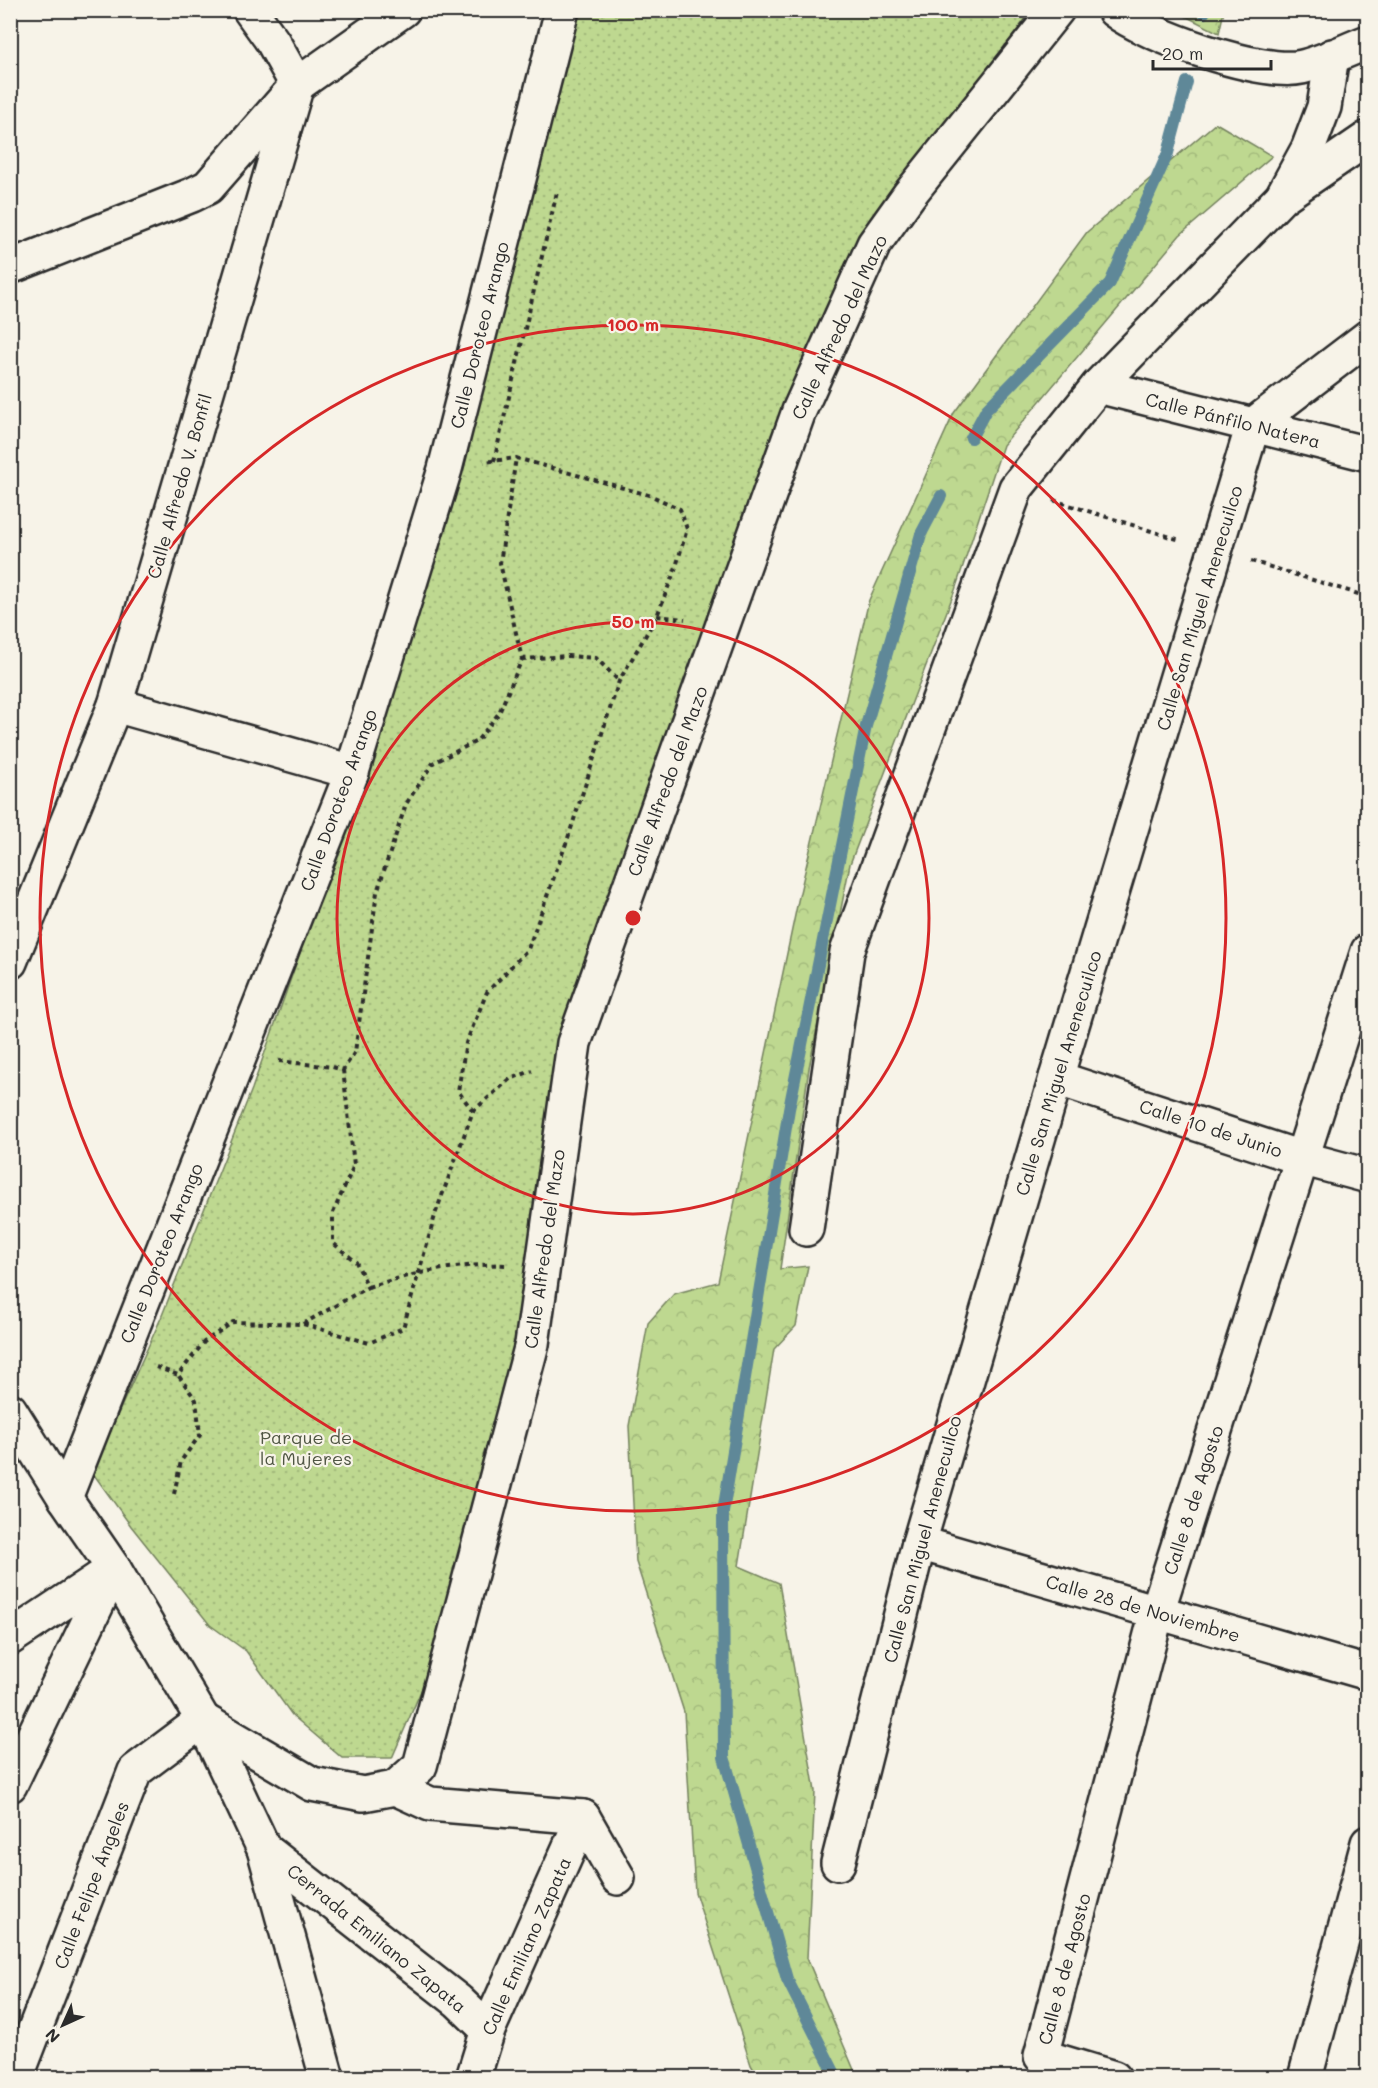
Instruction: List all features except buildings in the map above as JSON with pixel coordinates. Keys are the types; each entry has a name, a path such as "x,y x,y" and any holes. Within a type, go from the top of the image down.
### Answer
{"street":[{"path":"250,10 273,42 297,85"},
{"path":"10,267 208,187 297,85 403,10"},
{"name":"Calle Doroteo Arango","path":"65,1498 352,772 445,469 562,10"},
{"name":"Calle Alfredo del Mazo","path":"394,1788 420,1766 532,1344 574,1043 799,411 874,244 909,195 1057,10"},
{"path":"1114,10 1167,38 1224,58 1278,69 1303,67 1368,42"},
{"path":"1282,197 1308,149 1324,107 1332,56"},
{"name":"Calle Alfredo V. Bonfil","path":"10,962 115,705 297,85"},
{"path":"806,1229 847,952 1016,488 1098,386 1282,197 1368,138"},
{"path":"1253,425 1368,337"},
{"name":"Calle Pánfilo Natera","path":"1098,386 1368,454"},
{"name":"Calle San Miguel Anenecuilco","path":"838,1863 919,1543 1056,1078 1217,551 1253,425"},
{"path":"115,705 352,772"},
{"name":"Calle 8 de Agosto","path":"1114,2078 1041,2056 1157,1612 1368,951"},
{"name":"Calle 10 de Junio","path":"1056,1078 1301,1158 1368,1176"},
{"path":"10,1410 65,1498 114,1569 203,1720 264,1848 327,2078"},
{"name":"Calle 28 de Noviembre","path":"919,1543 1368,1673"},
{"path":"10,1638 114,1569"},
{"path":"10,1785 114,1569"},
{"path":"203,1720 312,1784 363,1794 394,1788 430,1804 584,1817 618,1878"},
{"name":"Calle Felipe Ángeles","path":"16,2078 135,1771 203,1720"},
{"name":"Calle Emiliano Zapata","path":"473,2078 488,2030 584,1817"},
{"path":"1305,2078 1368,1843"},
{"name":"Cerrada Emiliano Zapata","path":"264,1848 459,2001 488,2030"}],"path":[{"path":"494,461 559,184"},
{"path":"445,469 516,458 652,496 680,509 687,529 676,567 657,616 619,681 568,838 528,950 487,992 466,1043 458,1091 473,1111"},
{"path":"368,1287 356,1262 333,1243 333,1213 354,1165 342,1070 355,1052 377,892 406,804 433,763 477,741 499,713 522,659 500,563 516,458"},
{"path":"1016,488 1368,597"},
{"path":"657,616 694,620"},
{"path":"522,659 568,656 596,658 619,681"},
{"path":"178,1375 204,1342 233,1322 303,1324 369,1344 404,1328 436,1212 473,1111 510,1079 529,1073 574,1043"},
{"path":"239,1057 342,1070"},
{"path":"303,1324 368,1287 419,1272 479,1264 515,1266 541,1277"},
{"path":"121,1354 178,1375 196,1400 200,1435 181,1461 174,1494"}],"green space":[{"name":"Parque de la Mujeres","path":"569,11 1031,11 883,215 563,1035 536,1266 443,1640 392,1758 342,1758 292,1715 246,1651 210,1625 131,1526 92,1472 161,1318 252,1089 386,708 455,498"},
{"path":"1175,11 1224,11 1219,33"},
{"path":"1216,123 1272,156 1180,235 1003,445 955,590 850,864 809,1068 780,1269 808,1266 796,1326 774,1349 739,1566 779,1583 815,1791 807,1958 857,2077 758,2077 751,2065 695,1892 684,1712 636,1562 629,1426 648,1323 674,1294 718,1282 798,901 869,600 954,413 1087,232"}],"waterway":[{"path":"971,438 986,410 1110,283 1168,153 1187,82"},
{"path":"837,2078 787,1979 724,1757 723,1512 789,1109 866,726 921,534 941,496"}]}
